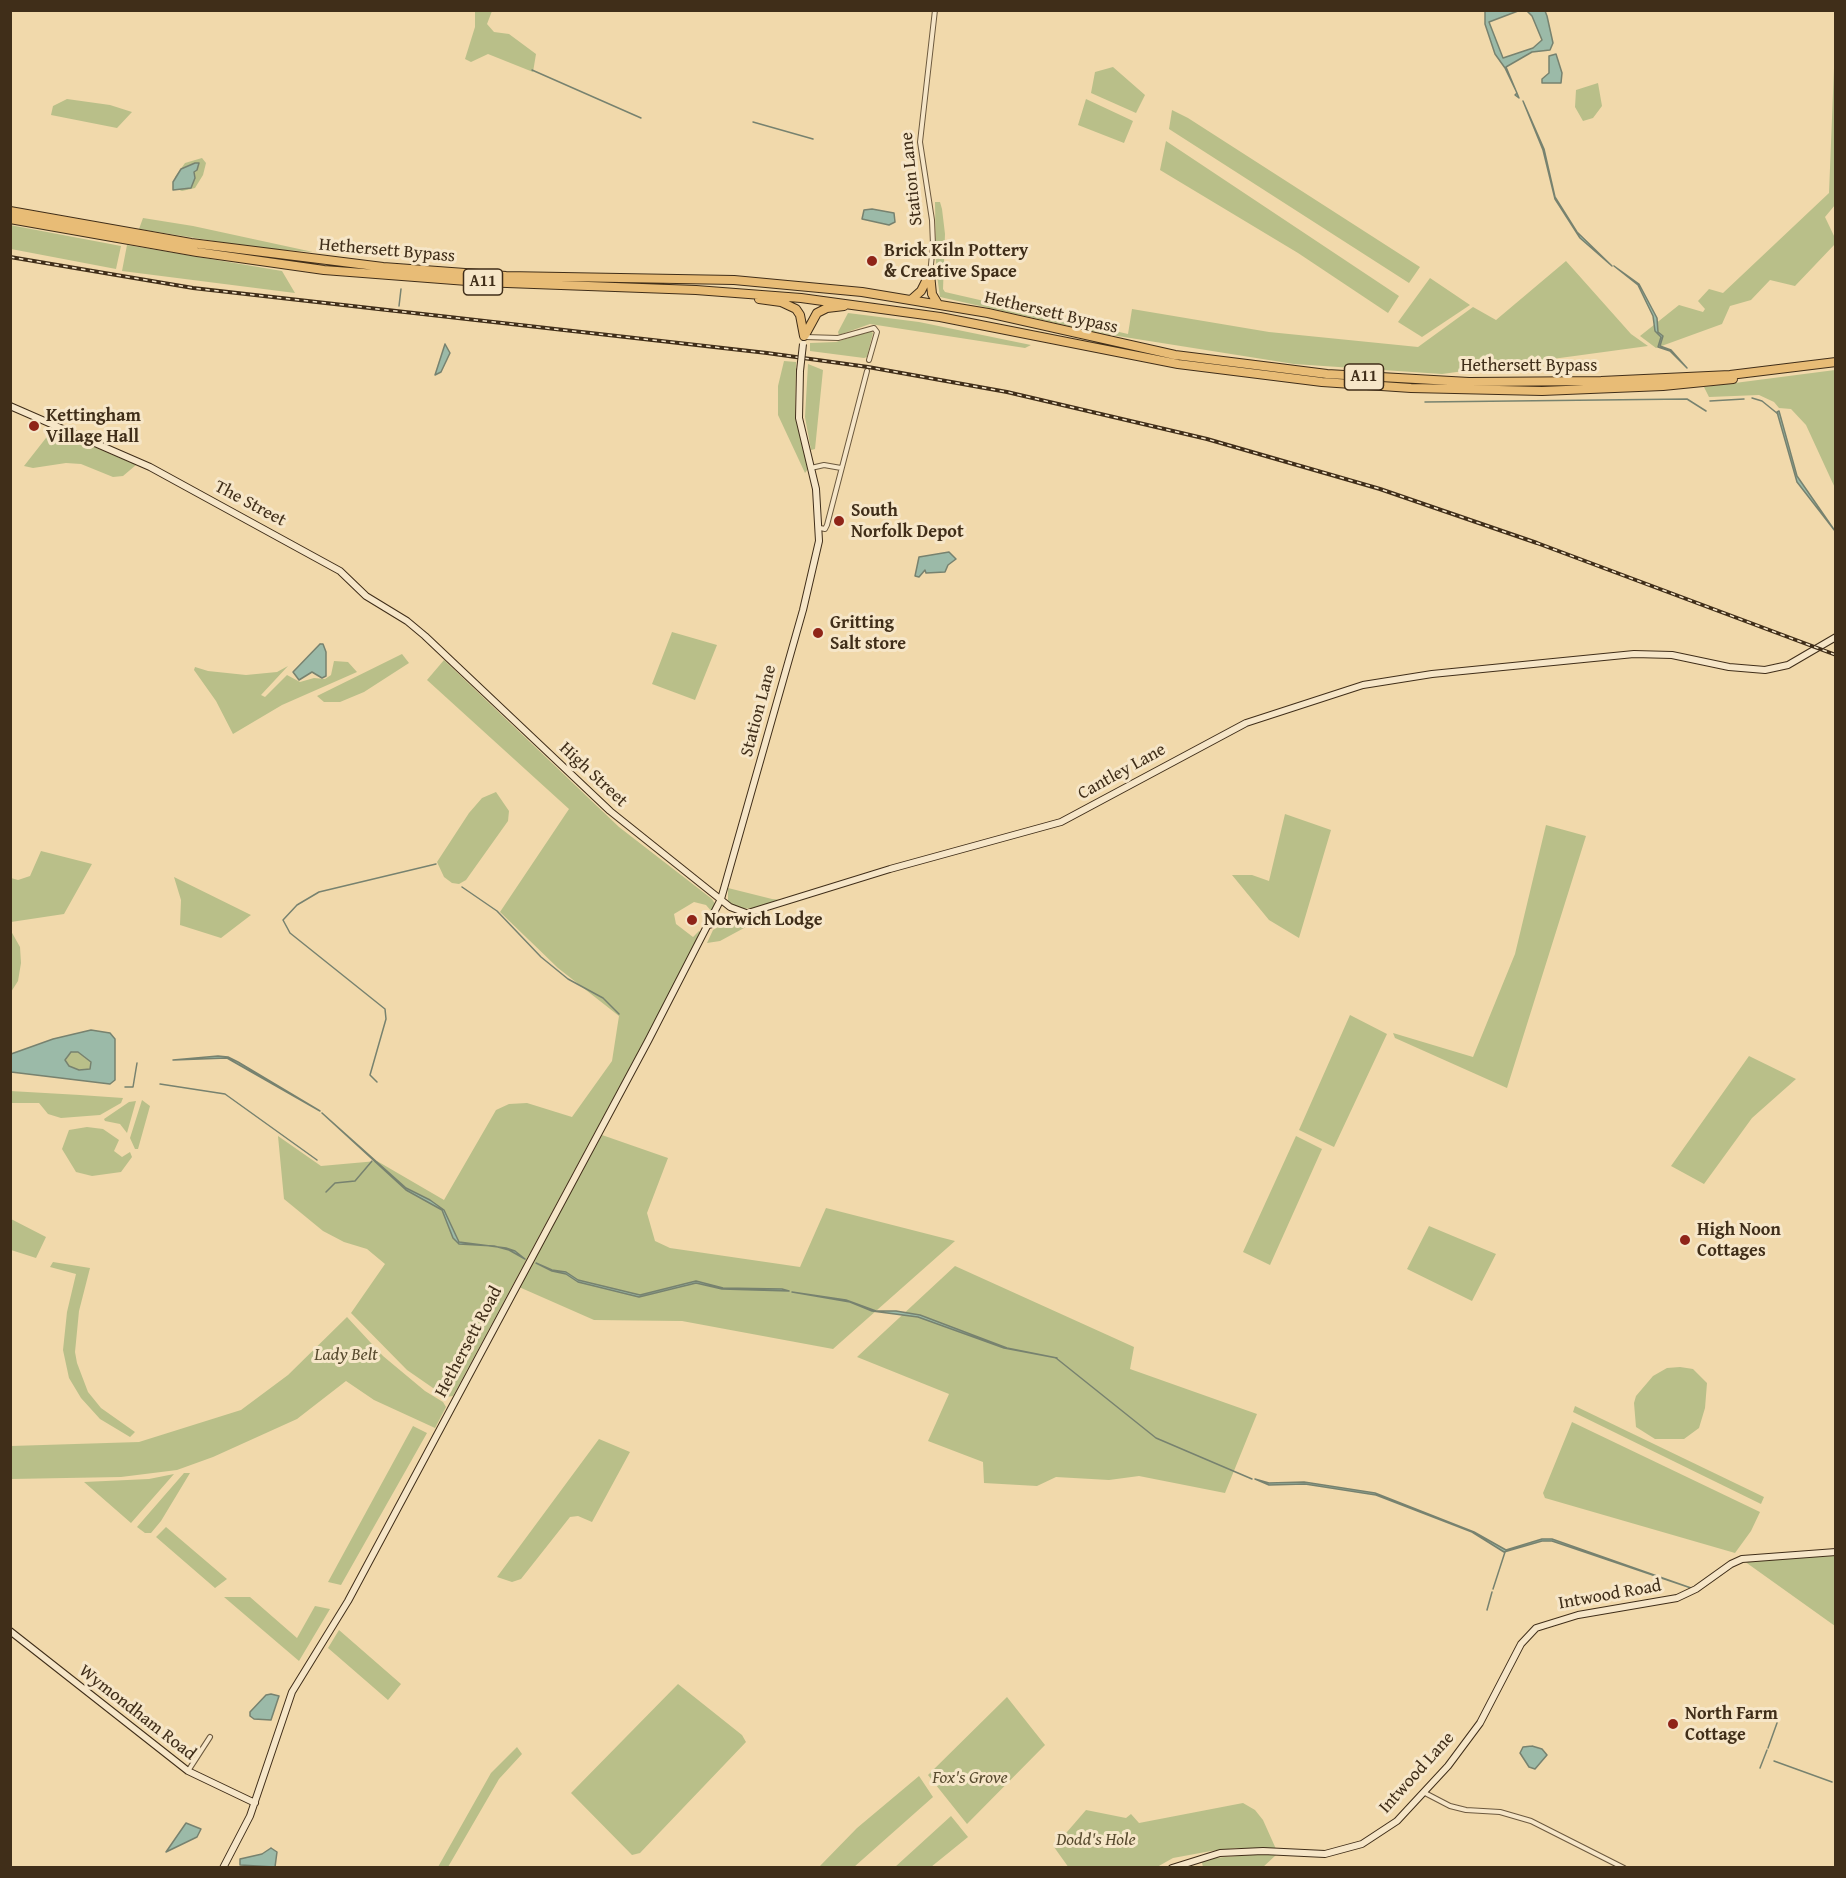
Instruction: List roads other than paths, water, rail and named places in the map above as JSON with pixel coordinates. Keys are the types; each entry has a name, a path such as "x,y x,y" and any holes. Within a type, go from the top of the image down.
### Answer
{"highway":[{"name":"Hethersett Bypass","path":"10,211 202,245 383,267 506,276 744,281 912,299 1184,356 1327,374 1481,382 1601,381 1730,375 1836,364"},
{"name":"Hethersett Bypass","path":"10,219 196,252 334,271 468,282 733,292 871,306 989,326 1178,364 1377,387 1542,391 1664,386 1836,364"},
{"path":"912,299 921,291 930,274"},
{"path":"930,274 932,294 938,304"},
{"name":"A11","path":"733,292 789,304 800,315 804,340"},
{"name":"A11","path":"804,340 813,318 822,310 841,306 871,306"}],"street":[{"name":"Station Lane","path":"930,274 933,245 932,219 920,142 935,10"},
{"path":"804,340 838,338 874,328 877,332 869,360"},
{"name":"Station Lane","path":"721,899 810,586 820,528 816,489 799,418 800,370 804,340"},
{"name":"Station Lane","path":"820,528 825,529 827,525 867,371"},
{"name":"The Street","path":"10,406 150,466 325,561 366,596 407,621 453,663"},
{"path":"810,469 824,465 841,468"},
{"name":"Cantley Lane","path":"709,925 890,869 1060,822 1220,735 1298,704 1394,678 1655,654 1751,670 1765,670 1788,665 1836,637"},
{"name":"High Street","path":"453,663 610,812 721,899"},
{"path":"721,899 730,907 746,913"},
{"name":"Hethersett Road","path":"223,1868 255,1803 292,1692 348,1601 721,899"},
{"name":"Intwood Road","path":"1526,1636 1536,1628 1559,1619 1660,1603 1683,1595 1742,1559 1836,1552"},
{"name":"Wymondham Road","path":"10,1631 188,1772 255,1803"},
{"name":"Intwood Lane","path":"1172,1868 1220,1853 1263,1851 1325,1854 1345,1850 1380,1834 1425,1793 1480,1722 1526,1636"},
{"path":"188,1772 210,1737"},
{"path":"1425,1793 1449,1806 1466,1810 1500,1812 1531,1821 1624,1868"}],"waterway":[{"path":"532,70 641,118"},
{"path":"753,122 813,139"},
{"path":"399,306 401,289"},
{"path":"1752,398 1762,401 1778,414"},
{"path":"1425,402 1687,399 1706,411"},
{"path":"1710,401 1744,399"},
{"path":"377,1082 370,1075 386,1019 385,1009 290,933 283,920 297,905 319,892 436,864"},
{"path":"462,887 497,911 541,957 568,979 603,998 619,1014"},
{"path":"125,1087 133,1087 137,1063"},
{"path":"160,1084 225,1094 317,1160"},
{"path":"326,1192 335,1183 355,1181 372,1161"},
{"path":"1056,1358 1156,1438 1252,1479"},
{"path":"1493,1589 1505,1552"},
{"path":"1487,1610 1492,1592"},
{"path":"1768,1748 1777,1723"},
{"path":"1760,1768 1767,1750"},
{"path":"1774,1761 1832,1782"}],"railway":[{"path":"10,257 193,288 767,353 868,367 1007,392 1207,439 1380,489 1537,543 1836,655"}],"place":[{"name":"Brick Kiln Pottery & Creative Space","path":"872,261"},
{"name":"Kettingham Village Hall","path":"34,426"},
{"name":"South Norfolk Depot","path":"839,521"},
{"name":"Gritting Salt store","path":"818,633"},
{"name":"Norwich Lodge","path":"692,920"},
{"name":"High Noon Cottages","path":"1685,1240"},
{"name":"North Farm Cottage","path":"1673,1724"}],"park label":[{"name":"Lady Belt","path":"346,1355"},
{"name":"Fox's Grove","path":"970,1778"},
{"name":"Dodd's Hole","path":"1096,1840"}]}
